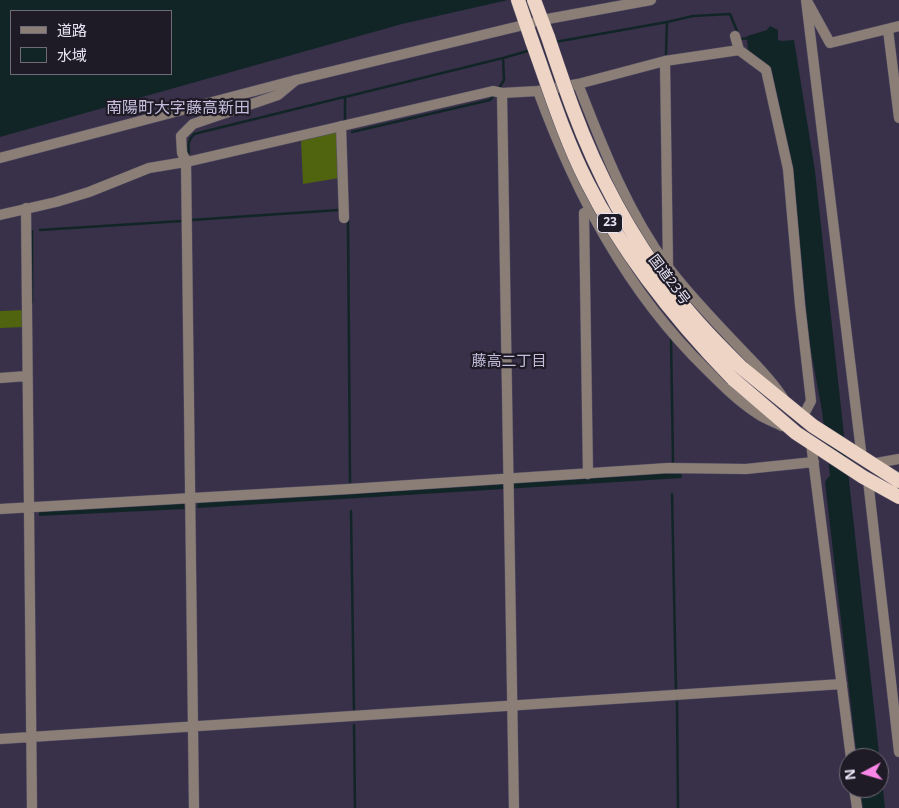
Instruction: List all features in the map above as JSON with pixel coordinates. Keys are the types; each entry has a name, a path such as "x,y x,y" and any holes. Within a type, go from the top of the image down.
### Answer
{"highway":[{"name":"国道23号","path":"518,0 570,145 586,181 639,268 664,302 695,340 737,374 899,481"},
{"name":"国道23号","path":"534,0 573,111 601,175 630,229 674,293 737,374 796,433 866,479 896,496"}],"street":[{"path":"0,158 540,17 651,0"},
{"path":"806,0 830,43 899,26"},
{"path":"806,0 866,461 899,459"},
{"path":"888,30 899,118"},
{"path":"735,36 739,50 766,70 788,169 811,401 808,422"},
{"path":"0,215 89,192 148,168 498,92 538,91 578,84 665,61 739,50"},
{"path":"665,61 668,267"},
{"path":"194,808 186,161 182,153 181,136 193,124 278,95 296,80"},
{"path":"578,84 618,183 640,223 668,267 698,303 772,380 790,409"},
{"path":"538,91 590,211 632,282 666,327 723,385 758,414 796,433"},
{"path":"498,92 514,808"},
{"path":"341,126 344,218"},
{"path":"26,208 32,808"},
{"path":"588,474 584,213 590,211"},
{"path":"0,378 27,376"},
{"path":"811,443 850,748"},
{"path":"0,508 508,484 588,474 668,468 746,468 814,462"},
{"path":"866,479 899,752"},
{"path":"0,739 842,684"}],"green space":[{"path":"336,131 339,133 339,178 303,184 301,140"},
{"path":"25,310 24,327 0,328 0,311"}],"water":[{"path":"0,0 508,0 402,24 0,137"},
{"path":"770,26 778,30 778,40 794,40 815,171 878,748 856,748 825,482 830,475 822,411 809,340 793,171 771,70 748,52 747,36 767,30"},
{"path":"681,472 682,478 197,508 198,502"},
{"path":"184,503 185,509 39,516 39,511"},
{"path":"862,798 884,798 885,808 863,808"}],"waterway":[{"path":"555,42 693,16 730,14 737,31"},
{"path":"666,54 667,22"},
{"path":"740,39 750,38"},
{"path":"345,120 345,97 531,50"},
{"path":"499,88 504,80 503,58"},
{"path":"352,132 490,100 494,95"},
{"path":"189,153 189,143 194,134 344,97"},
{"path":"191,220 339,210"},
{"path":"348,220 350,482"},
{"path":"40,230 182,221"},
{"path":"32,231 32,302"},
{"path":"671,339 673,463"},
{"path":"672,494 676,691"},
{"path":"351,511 354,712"},
{"path":"677,702 678,808"},
{"path":"354,725 355,808"}],"district":[{"name":"南陽町大字藤高新田","path":"178,108"},
{"name":"藤高二丁目","path":"509,362"}]}
